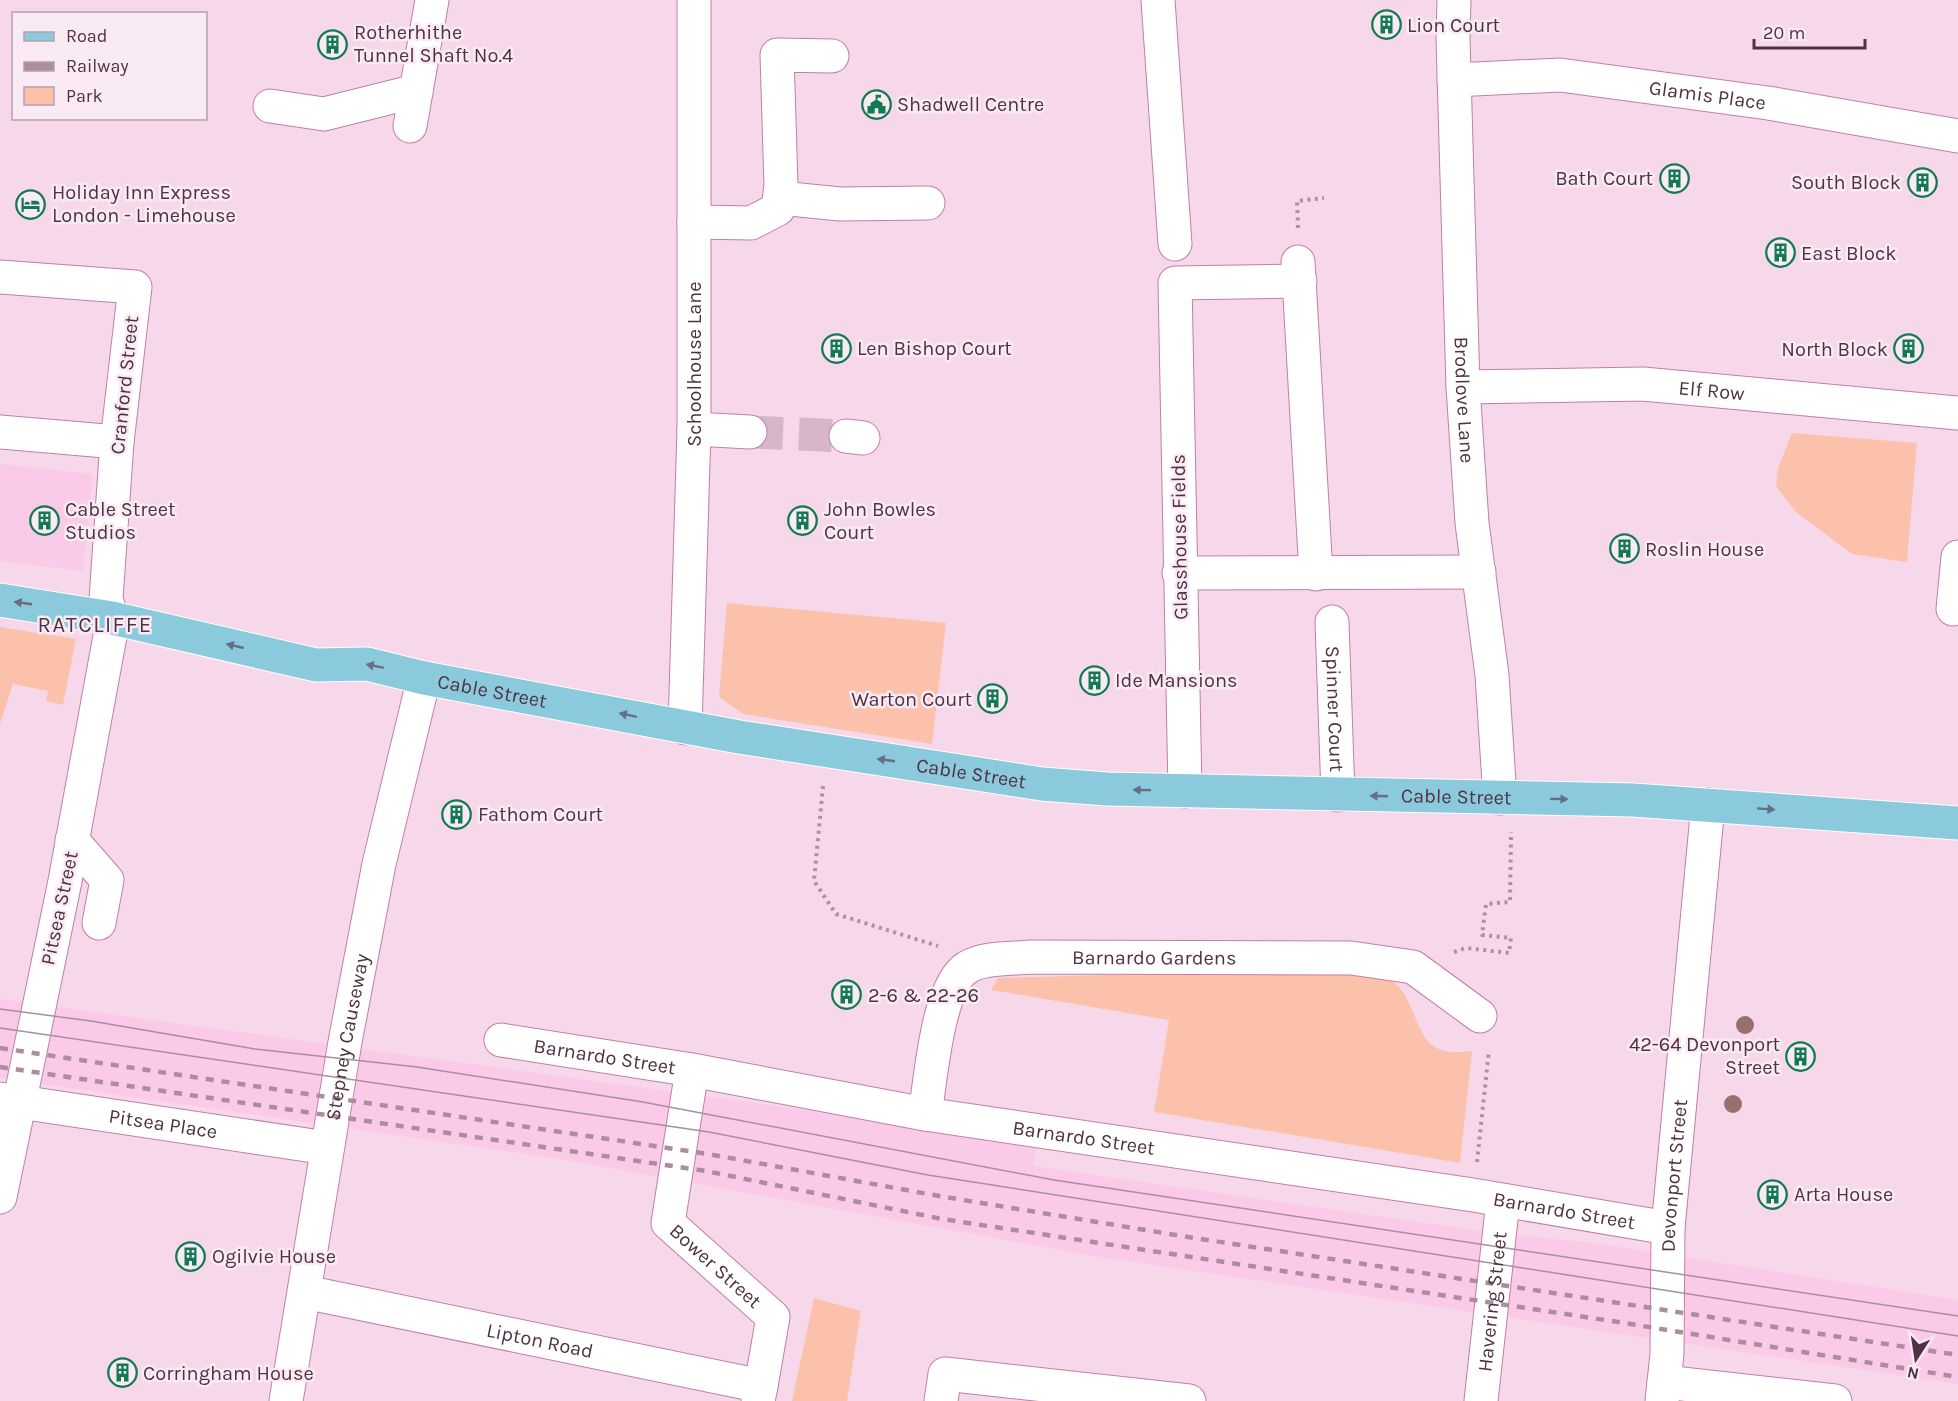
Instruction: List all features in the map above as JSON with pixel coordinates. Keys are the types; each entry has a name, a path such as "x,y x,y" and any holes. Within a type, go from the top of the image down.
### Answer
{"main road":[{"name":"Cable Street","path":"0,600 112,618 316,665 367,664 424,678 609,711 685,728 1042,784 1338,795 1505,813 1708,805 1958,823"}],"street":[{"path":"410,126 432,0"},
{"name":"Schoolhouse Lane","path":"685,728 694,429 694,0"},
{"path":"1158,0 1175,244"},
{"name":"Brodlove Lane","path":"1454,0 1454,80 1463,387 1472,523 1492,675 1505,813"},
{"path":"694,222 751,224 778,209 780,198 777,55 832,56"},
{"name":"Glamis Place","path":"1454,80 1560,75 1768,103 1958,136"},
{"path":"270,106 324,114 416,91"},
{"path":"780,198 840,204 928,203"},
{"path":"1299,272 1316,574"},
{"name":"Glasshouse Fields","path":"1185,791 1175,282 1299,272"},
{"name":"Cranford Street","path":"0,277 135,287 117,442 106,599 112,618"},
{"name":"Elf Row","path":"1463,387 1643,384 1958,413"},
{"path":"694,429 750,432"},
{"path":"0,432 117,442"},
{"path":"1953,609 1958,557"},
{"path":"1179,573 1479,572"},
{"name":"Pitsea Street","path":"0,1197 9,1100 72,840 112,618"},
{"name":"Spinner Court","path":"1332,622 1338,795"},
{"name":"Stepney Causeway","path":"286,1401 327,1148 379,864 424,678"},
{"name":"Devonport Street","path":"1663,1392 1668,1228 1708,805"},
{"path":"72,840 107,880 99,923"},
{"name":"Barnardo Gardens","path":"968,967 996,960 1031,957 1351,958 1413,967 1480,1016"},
{"path":"925,1114 943,1002 952,983 968,967"},
{"name":"Barnardo Street","path":"501,1040 692,1070 925,1114 1488,1198 1668,1228"},
{"name":"Bower Street","path":"692,1070 668,1223 773,1317 759,1394"},
{"name":"Pitsea Place","path":"9,1100 327,1148"},
{"name":"Havering Street","path":"1481,1401 1488,1198"},
{"name":"Lipton Road","path":"305,1292 759,1394"},
{"path":"941,1401 945,1374 1189,1401"},
{"path":"1663,1392 1835,1401"}],"path":[{"path":"1299,272 1297,201 1324,198"},
{"path":"824,777 814,881 836,914 934,944 968,967"},
{"path":"1413,967 1466,948 1509,953 1511,938 1482,935 1486,904 1510,902 1505,813"},
{"path":"1480,1016 1491,1036 1488,1198"}],"shaded area":[{"name":"Cable Street Studios","path":"0,464 93,474 83,571 0,561"},
{"path":"0,999 1038,1142 1033,1166 1467,1229 1600,1244 1958,1300 1958,1384 1093,1256 560,1159 0,1078"}],"green space":[{"path":"1792,433 1917,443 1907,562 1852,554 1796,512 1776,486 1778,468"},
{"path":"727,603 946,623 932,744 743,714 719,697"},
{"path":"0,627 76,639 63,705 46,701 48,691 13,684 0,724"},
{"path":"1372,968 1399,987 1426,1039 1433,1046 1455,1052 1472,1051 1460,1163 1154,1112 1169,1020 991,990 998,978"},
{"path":"814,1298 861,1311 847,1401 792,1401"}],"tunnel":[{"path":"750,432 846,436"}],"tram line":[{"path":"0,1009 91,1021 255,1049 417,1067 643,1102 1054,1180 1958,1316"},
{"path":"0,1028 709,1132 928,1175 1958,1336"}],"railway":[{"path":"0,1048 708,1154 939,1196 1188,1237 1958,1355"},
{"path":"0,1067 706,1171 942,1219 1618,1322 1958,1377"}],"place":[{"name":"Lion Court","path":"1386,25"},
{"name":"Rotherhithe Tunnel Shaft No.4","path":"333,44"},
{"name":"Shadwell Centre","path":"876,104"},
{"name":"Bath Court","path":"1674,178"},
{"name":"South Block","path":"1922,182"},
{"name":"Holiday Inn Express London - Limehouse","path":"31,204"},
{"name":"East Block","path":"1780,253"},
{"name":"Len Bishop Court","path":"836,348"},
{"name":"North Block","path":"1909,349"},
{"name":"Cable Street Studios","path":"44,521"},
{"name":"John Bowles Court","path":"803,521"},
{"name":"Roslin House","path":"1624,549"},
{"name":"Ide Mansions","path":"1094,680"},
{"name":"Warton Court","path":"993,699"},
{"name":"Fathom Court","path":"457,814"},
{"name":"2-6 & 22-26","path":"847,995"},
{"name":"42-64 Devonport Street","path":"1801,1056"},
{"name":"Arta House","path":"1773,1194"},
{"name":"Ogilvie House","path":"191,1256"},
{"name":"Corringham House","path":"122,1373"}],"district":[{"name":"RATCLIFFE","path":"95,624"}]}
